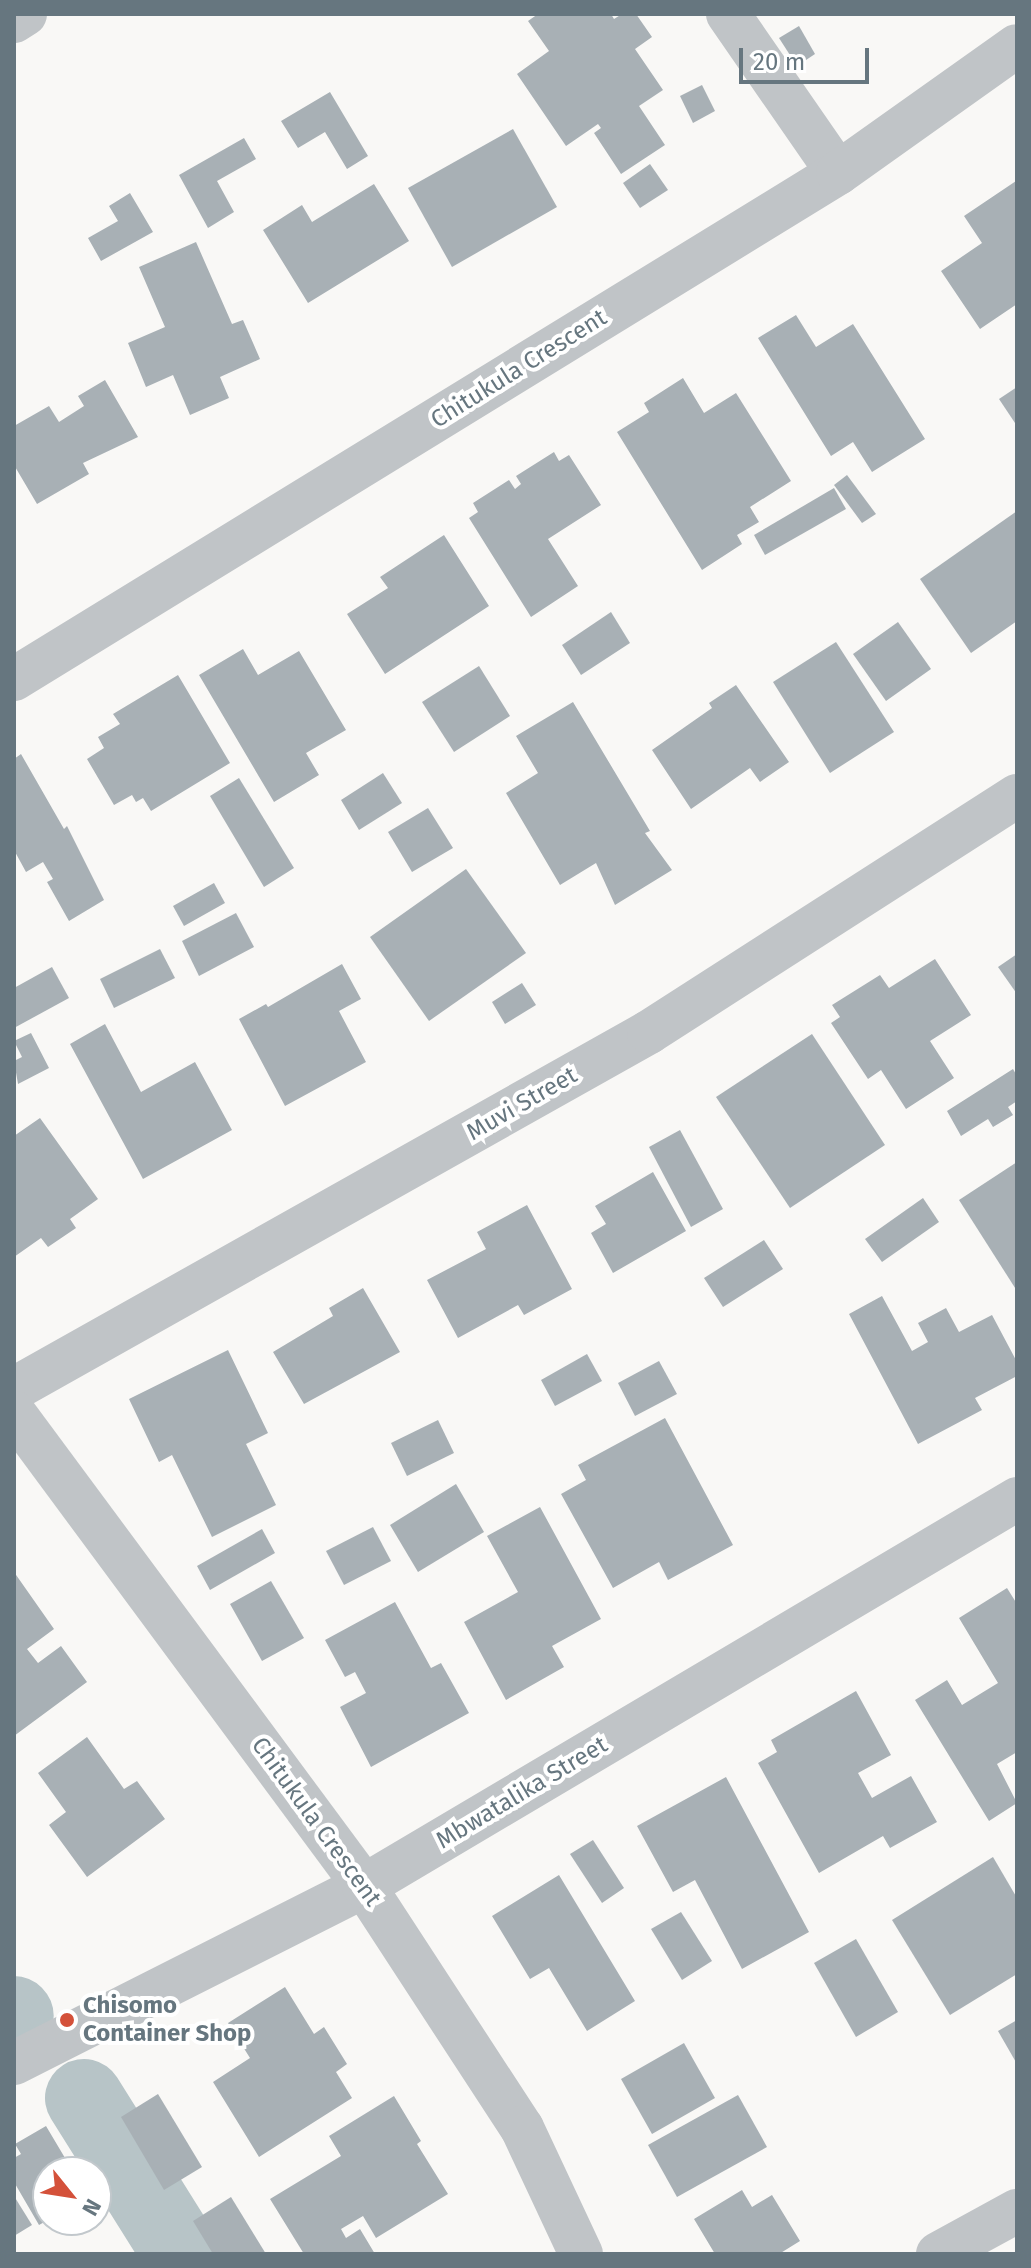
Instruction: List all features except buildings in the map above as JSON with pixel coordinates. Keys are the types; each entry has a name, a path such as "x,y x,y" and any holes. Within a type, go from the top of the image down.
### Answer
{"street":[{"path":"14,21 25,14"},
{"path":"728,14 838,173"},
{"name":"Chitukula Crescent","path":"14,679 838,173 1017,46"},
{"name":"Muvi Street","path":"14,1389 649,1032 1017,796"},
{"name":"Chitukula Crescent","path":"14,1413 364,1886 522,2128 581,2254"},
{"name":"Mbwatalika Street","path":"14,2063 364,1886 1017,1499"},
{"path":"938,2254 1017,2211"}],"waterway":[{"path":"84,2098 182,2254"}],"place":[{"name":"Chisomo Container Shop","path":"67,2020"}]}
